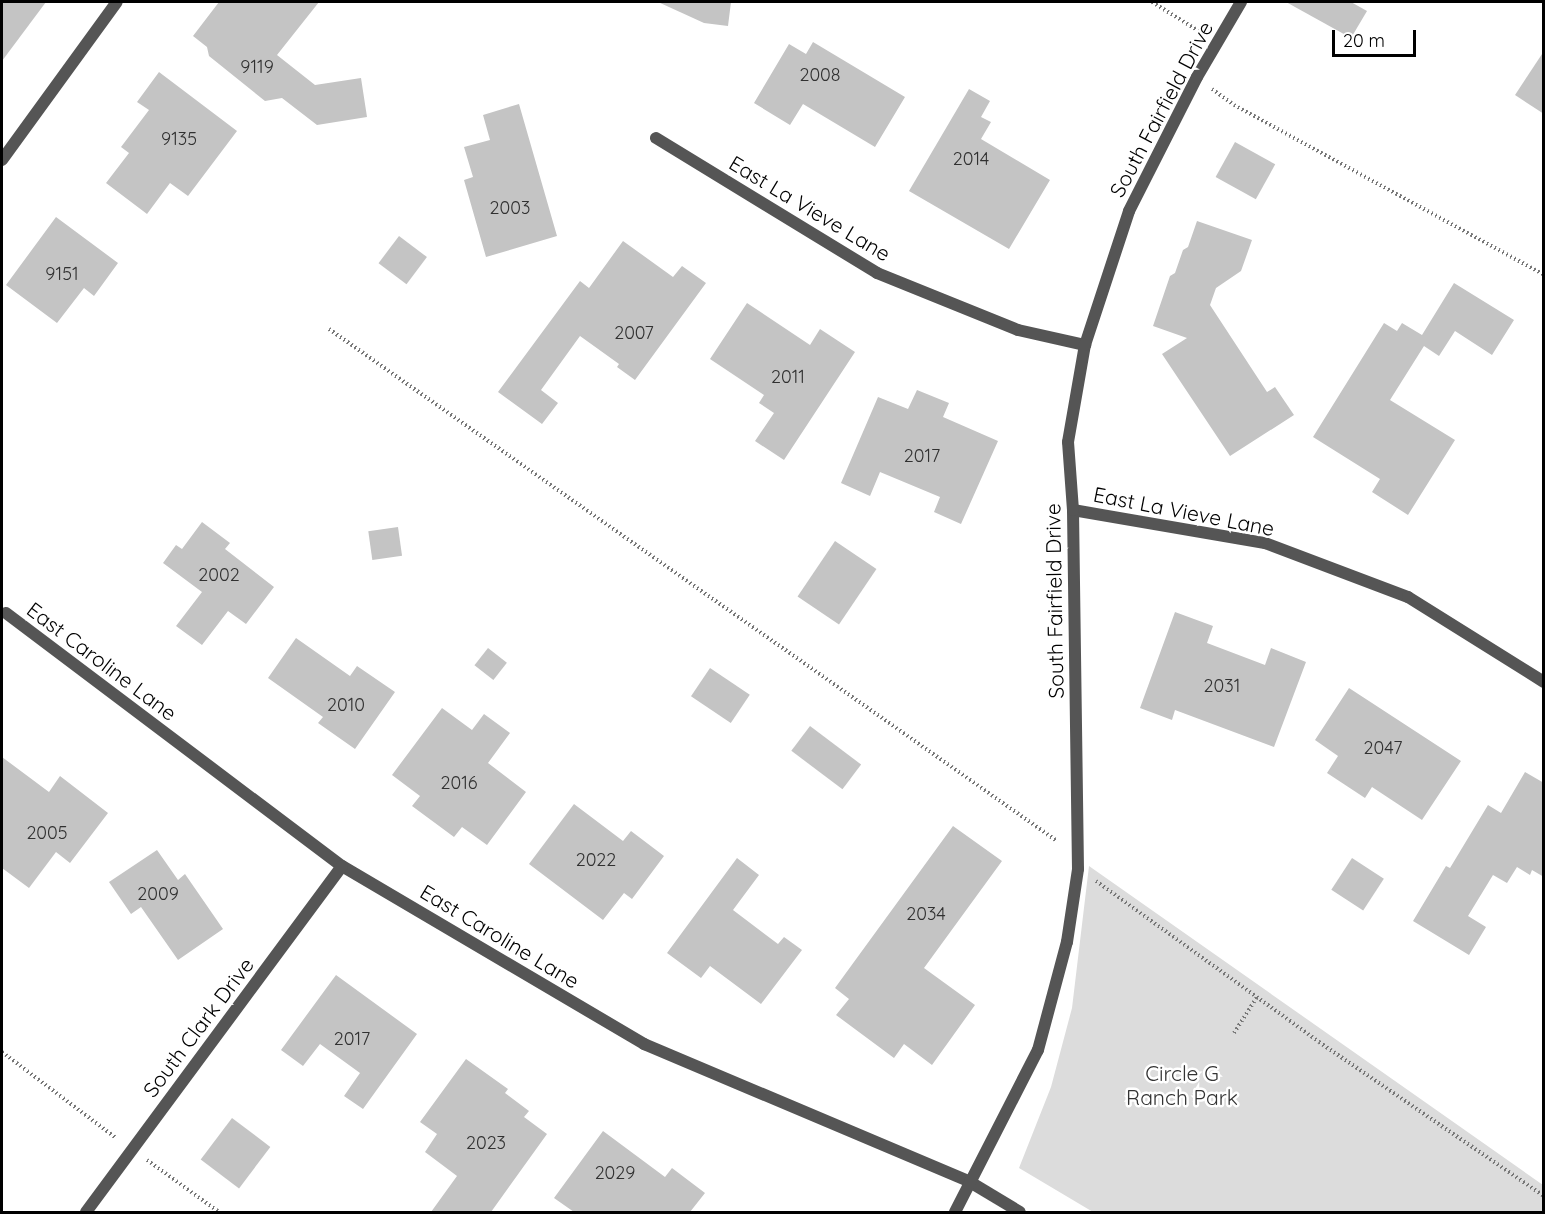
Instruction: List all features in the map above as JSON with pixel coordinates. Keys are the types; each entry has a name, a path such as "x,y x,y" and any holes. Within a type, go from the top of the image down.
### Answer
{"street":[{"path":"3,154 117,2"},
{"name":"South Fairfield Drive","path":"955,1212 1038,1050 1067,942 1078,869 1076,855 1073,510 1068,442 1085,345 1129,211 1197,78 1241,2"},
{"name":"East La Vieve Lane","path":"656,138 877,273 1018,330 1085,345"},
{"name":"East La Vieve Lane","path":"1073,510 1265,543 1408,597 1544,682"},
{"name":"East Caroline Lane","path":"6,613 342,866 644,1044 970,1182 1020,1212"},
{"name":"South Clark Drive","path":"86,1212 342,866"}],"path":[{"path":"1152,2 1217,43"},
{"path":"1197,78 1234,105 1544,275"},
{"path":"328,329 1076,855"},
{"path":"1078,869 1257,997 1544,1196"},
{"path":"1234,1033 1257,997"},
{"path":"2,1052 219,1212"}],"green space":[{"name":"Circle G Ranch Park","path":"1089,866 1543,1185 1543,1212 1093,1212 1019,1168 1051,1087 1072,1008"}],"building":[{"path":"2,2 46,2 2,61"},
{"path":"219,2 319,2 277,55 315,85 361,78 367,117 317,125 282,98 265,101 209,56 207,47 193,36"},
{"path":"658,2 731,2 728,26 704,23"},
{"path":"1286,2 1351,2 1367,11 1351,38"},
{"path":"813,42 905,97 875,147 803,104 790,125 754,103 789,44 806,54"},
{"path":"1544,51 1544,114 1515,95"},
{"path":"159,72 237,131 188,196 170,183 147,214 106,183 129,153 121,147 149,110 137,102"},
{"path":"969,89 990,101 981,117 991,122 981,139 1050,180 1009,249 909,191"},
{"path":"519,104 557,236 486,257 464,180 473,177 464,147 490,140 483,115"},
{"path":"1235,142 1275,164 1256,199 1216,177"},
{"path":"56,217 118,263 94,296 84,288 57,323 6,285"},
{"path":"1197,221 1252,240 1241,271 1216,288 1210,305 1267,392 1275,387 1294,415 1230,456 1162,354 1187,338 1153,326 1170,276 1175,273 1183,250 1188,247"},
{"path":"399,236 427,257 406,284 379,263"},
{"path":"623,241 673,277 682,266 706,283 635,380 617,367 619,364 580,336 541,390 558,403 542,424 498,392 580,281 589,288"},
{"path":"1454,283 1514,320 1492,355 1455,331 1439,356 1424,346 1390,400 1455,440 1408,515 1372,492 1380,479 1313,437 1384,323 1397,331 1402,323 1422,335"},
{"path":"747,303 810,345 820,329 855,352 784,460 755,441 774,413 759,403 764,395 710,359"},
{"path":"917,390 949,403 943,417 998,441 961,524 934,512 940,497 880,472 870,496 841,483 878,397 908,409"},
{"path":"202,522 230,543 225,549 274,587 246,624 228,611 202,645 176,626 202,592 163,563 176,545 182,549"},
{"path":"398,527 402,556 372,560 368,531"},
{"path":"835,541 876,569 839,625 798,597"},
{"path":"1175,612 1213,626 1207,643 1265,665 1271,648 1306,662 1274,747 1175,710 1172,720 1140,708"},
{"path":"296,638 350,676 357,666 395,692 355,749 318,723 323,717 268,678"},
{"path":"488,648 507,663 493,680 474,665"},
{"path":"710,668 750,695 731,723 691,696"},
{"path":"1349,688 1461,761 1422,820 1372,787 1365,798 1327,773 1338,756 1315,740"},
{"path":"442,708 472,730 484,714 510,733 488,763 526,792 487,845 462,827 454,837 412,806 420,796 392,775"},
{"path":"810,726 861,765 842,789 791,751"},
{"path":"2,757 49,792 60,776 108,813 70,863 56,852 29,888 2,868"},
{"path":"1525,772 1544,783 1544,877 1532,870 1530,875 1517,867 1507,883 1493,875 1468,916 1486,927 1469,955 1413,921 1446,866 1450,868 1488,805 1501,813"},
{"path":"574,804 623,841 631,831 664,856 632,899 624,893 603,920 529,864"},
{"path":"953,826 1002,861 924,968 975,1005 932,1065 904,1044 894,1058 836,1015 849,999 835,988"},
{"path":"157,850 178,880 185,874 223,929 178,960 141,907 131,914 109,882"},
{"path":"737,858 759,875 733,910 778,944 784,937 802,950 761,1004 710,966 701,978 667,953"},
{"path":"1352,858 1384,879 1363,911 1331,890"},
{"path":"336,975 417,1034 363,1109 344,1096 360,1073 320,1044 303,1066 281,1050"},
{"path":"466,1059 508,1089 505,1093 529,1111 524,1117 547,1134 491,1212 431,1212 457,1176 425,1152 437,1134 420,1122"},
{"path":"232,1118 270,1147 239,1188 201,1160"},
{"path":"603,1131 665,1177 672,1168 705,1193 690,1212 574,1212 554,1198"}]}
